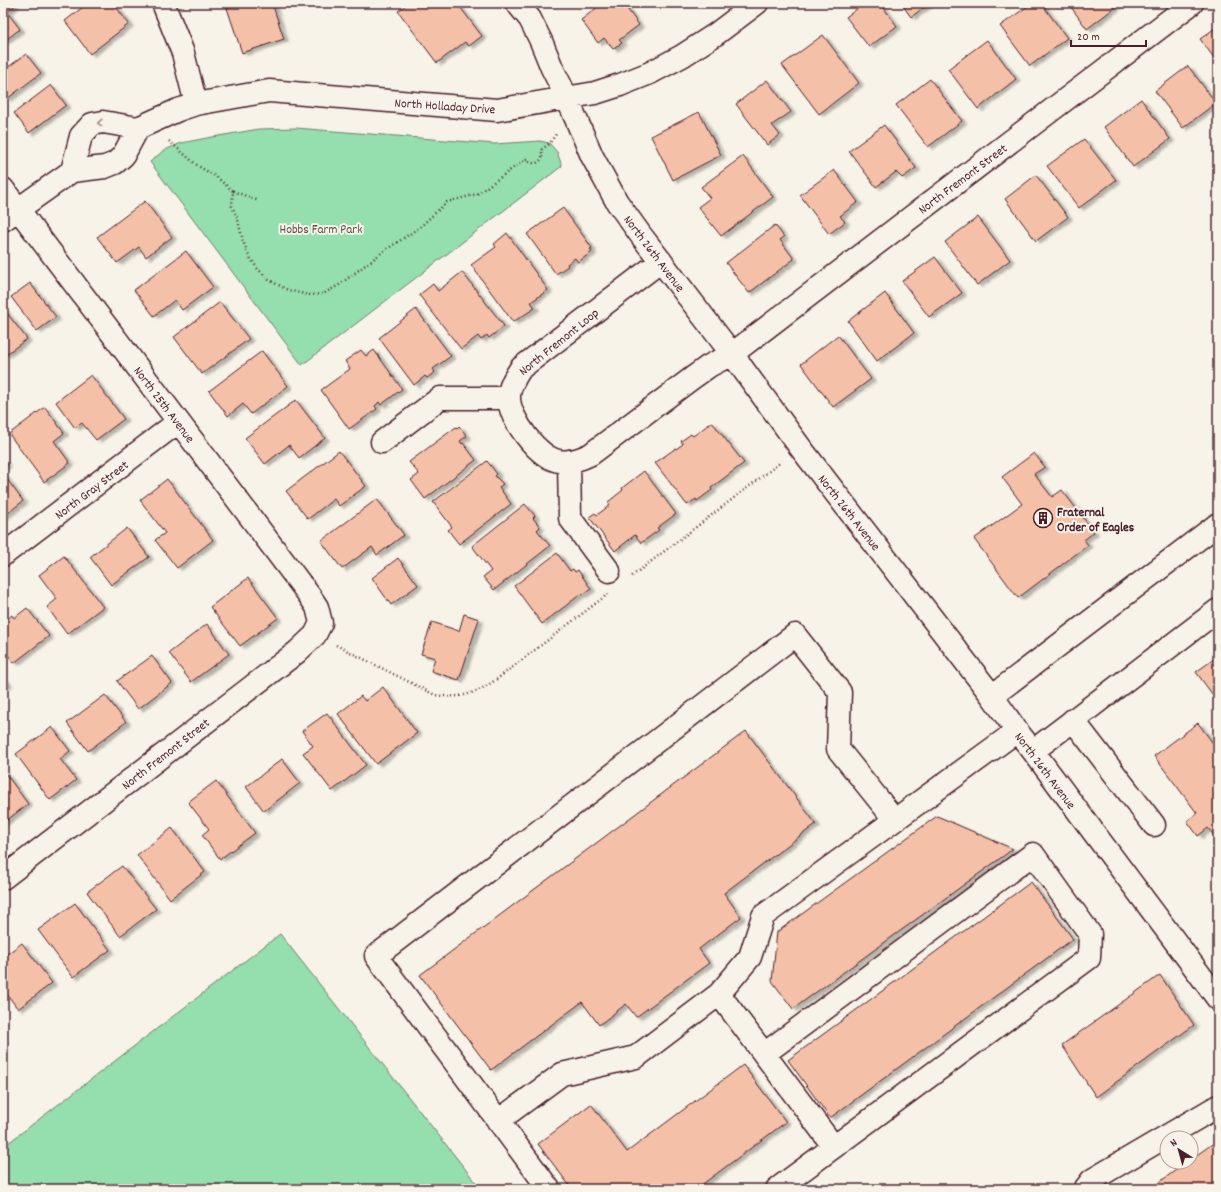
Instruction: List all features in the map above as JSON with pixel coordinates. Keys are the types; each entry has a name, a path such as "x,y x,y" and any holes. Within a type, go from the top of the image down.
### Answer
{"street":[{"path":"162,3 183,53 196,104"},
{"name":"North 26th Avenue","path":"517,3 530,19 552,68 568,98 592,156 617,202 800,447 992,696 1016,731 1214,986"},
{"name":"North Holladay Drive","path":"147,124 178,110 196,104 269,91 497,110 596,93 620,86 650,73 682,56 716,34 757,3"},
{"name":"North Fremont Street","path":"732,354 1184,5"},
{"path":"72,171 81,136 92,124 103,122 147,124"},
{"path":"10,214 72,171 105,167 115,164 123,156 147,124"},
{"name":"North 25th Avenue","path":"3,189 10,214 178,422 309,595 317,607 318,629"},
{"name":"North Fremont Loop","path":"509,398 514,378 521,368 661,261"},
{"path":"382,442 440,398 509,398 514,416 523,432 546,456 558,461 581,459 591,454 709,366 732,354"},
{"name":"North Gray Street","path":"3,555 178,422"},
{"path":"569,461 570,518 618,575"},
{"path":"992,696 1218,524"},
{"path":"1033,751 1218,610"},
{"name":"North Fremont Street","path":"3,878 291,656 318,629"},
{"path":"549,1189 376,956 795,635 840,692 838,749 895,820"},
{"path":"1073,720 1154,825"},
{"path":"498,1121 562,1074 636,1057 719,994 750,957 762,916 1016,731"},
{"path":"764,1054 1033,854 1090,934 1089,958 777,1189"},
{"path":"719,994 834,1147"},
{"path":"1085,1189 1092,1180 1218,1106"}],"path":[{"path":"147,124 198,166 215,176 233,191 259,201"},
{"path":"233,191 232,206 238,220 242,241 248,256 257,268 269,280 288,290 308,295 323,294 340,285 384,251 419,228 447,202 478,194 526,160 530,163 537,163 540,161 543,154 541,150 550,143 557,133 580,127"},
{"path":"618,575 784,459"},
{"path":"318,629 435,695 447,697 464,696 483,689 609,593"}],"green space":[{"name":"Hobbs Farm Park","path":"296,128 495,144 540,141 549,143 557,152 562,166 302,365 150,162 163,151 181,143 259,129"},
{"path":"280,934 481,1189 3,1189 3,1147"}],"building":[{"path":"3,3 13,3 15,5 7,12 20,29 3,42"},
{"path":"88,3 113,3 129,24 90,54 65,21"},
{"path":"242,3 272,3 284,39 242,53 227,8"},
{"path":"408,3 457,3 482,36 469,46 465,42 437,63 398,11"},
{"path":"603,3 623,3 639,25 619,40 622,43 613,49 604,38 598,43 581,20"},
{"path":"865,3 880,3 897,26 869,47 846,17"},
{"path":"901,3 930,3 911,17"},
{"path":"1032,3 1041,3 1067,38 1030,66 1000,26"},
{"path":"1068,3 1121,3 1087,29"},
{"path":"1218,26 1218,63 1200,39"},
{"path":"823,35 859,83 819,114 782,65"},
{"path":"987,40 1016,79 978,109 948,69"},
{"path":"26,54 41,73 7,99 3,94 3,71"},
{"path":"1188,66 1216,103 1183,128 1155,91"},
{"path":"930,79 962,121 928,147 896,105"},
{"path":"767,80 791,112 772,125 780,135 767,145 736,104"},
{"path":"51,85 66,105 29,133 14,113"},
{"path":"1141,99 1170,139 1133,167 1104,127"},
{"path":"699,112 721,155 673,180 651,136"},
{"path":"884,125 916,168 902,178 896,172 876,187 849,151"},
{"path":"1084,139 1116,180 1079,208 1047,166"},
{"path":"743,156 773,197 721,236 698,207 710,198 701,187"},
{"path":"834,170 858,202 840,216 845,222 829,234 800,195"},
{"path":"1036,175 1068,217 1036,241 1005,199"},
{"path":"145,201 172,237 146,257 139,247 117,263 97,237"},
{"path":"563,208 592,248 590,249 592,252 578,262 575,258 567,264 568,266 556,274 527,234"},
{"path":"978,217 1010,260 977,285 945,242"},
{"path":"775,225 784,237 780,240 794,259 749,293 726,263"},
{"path":"507,233 548,290 531,302 535,308 513,322 471,265 496,247 494,244"},
{"path":"186,251 213,287 182,310 175,300 154,316 134,290"},
{"path":"935,257 962,293 929,317 902,281"},
{"path":"462,272 504,326 489,338 487,335 481,340 478,336 461,349 419,295 433,284 438,291"},
{"path":"30,283 56,317 37,331 11,297"},
{"path":"885,293 914,333 877,361 848,321"},
{"path":"220,302 249,339 202,374 174,337"},
{"path":"3,308 27,339 5,355 3,353"},
{"path":"416,309 451,356 433,369 435,372 427,378 425,376 414,385 379,338"},
{"path":"838,335 871,379 833,407 801,364"},
{"path":"361,350 366,356 374,350 402,389 381,405 379,402 375,406 377,409 349,429 321,390 350,369 345,361"},
{"path":"262,351 288,386 251,414 243,404 228,416 209,391"},
{"path":"91,375 124,419 96,440 82,423 75,428 56,402"},
{"path":"296,400 325,438 299,458 289,445 265,464 245,438"},
{"path":"45,407 64,433 54,441 70,463 44,482 9,434"},
{"path":"712,422 744,463 711,488 712,490 697,501 696,499 687,505 655,463 683,444 681,441 691,434 693,436"},
{"path":"459,426 467,436 460,441 476,460 425,499 411,480 419,474 409,462"},
{"path":"339,451 366,486 339,506 334,499 308,519 286,491"},
{"name":"Fraternal Order of Eagles","path":"1034,453 1045,467 1034,474 1052,497 1062,490 1094,532 1084,540 1088,545 1018,598 974,539 1022,504 1002,477"},
{"path":"3,460 7,465 3,467"},
{"path":"487,461 497,474 495,476 503,484 499,487 511,504 459,544 448,530 452,527 433,502"},
{"path":"644,471 676,514 657,528 659,530 641,543 635,535 615,551 589,517 595,513 597,515 610,505 608,502 623,490 622,488"},
{"path":"3,474 23,501 3,517"},
{"path":"167,479 213,540 177,568 155,540 165,533 140,500"},
{"path":"377,499 404,535 377,555 372,547 342,569 321,541"},
{"path":"525,504 535,516 533,518 540,527 537,530 550,546 494,590 483,577 491,571 472,546"},
{"path":"127,528 149,557 111,585 90,557"},
{"path":"557,553 570,571 573,569 575,572 578,570 591,589 582,595 581,594 542,624 514,586"},
{"path":"64,556 103,607 67,634 47,607 57,599 39,575"},
{"path":"398,558 418,585 391,605 372,578"},
{"path":"248,578 278,618 240,646 210,607"},
{"path":"27,608 49,636 14,663 3,649 3,623 12,615 14,618"},
{"path":"464,614 479,619 459,680 431,671 435,658 421,654 432,622 459,631"},
{"path":"207,624 229,654 191,682 169,653"},
{"path":"152,656 172,683 138,709 117,681"},
{"path":"1218,656 1218,702 1196,672"},
{"path":"3,677 8,684 3,687"},
{"path":"383,687 417,733 376,764 338,714 361,696 365,701"},
{"path":"105,695 126,722 88,751 67,723"},
{"path":"327,713 366,765 332,791 303,753 313,746 302,731"},
{"path":"1198,723 1218,750 1218,841 1208,828 1198,836 1187,821 1197,813 1154,756"},
{"path":"52,727 70,751 60,759 76,780 50,800 16,754"},
{"path":"746,731 816,824 724,893 741,917 699,949 709,963 636,1017 626,1004 599,1025 582,1002 491,1070 420,975"},
{"path":"282,759 300,783 264,811 246,787"},
{"path":"6,774 28,804 3,823 3,776"},
{"path":"216,781 255,833 220,859 202,835 209,829 188,802"},
{"path":"937,816 1013,849 793,1009 772,981 777,932"},
{"path":"172,828 205,872 170,899 137,855"},
{"path":"122,866 156,909 120,936 87,892"},
{"path":"1031,882 1073,939 830,1118 788,1060"},
{"path":"75,903 110,950 73,977 38,930"},
{"path":"22,943 52,983 18,1009 3,989 3,957"},
{"path":"1160,975 1194,1025 1096,1097 1062,1045"},
{"path":"743,1065 786,1122 696,1189 572,1189 538,1144 591,1104 627,1152"},
{"path":"1218,1140 1218,1189 1150,1189 1176,1170 1199,1170 1199,1153"}],"place":[{"name":"Fraternal Order of Eagles","path":"1043,518"}]}
